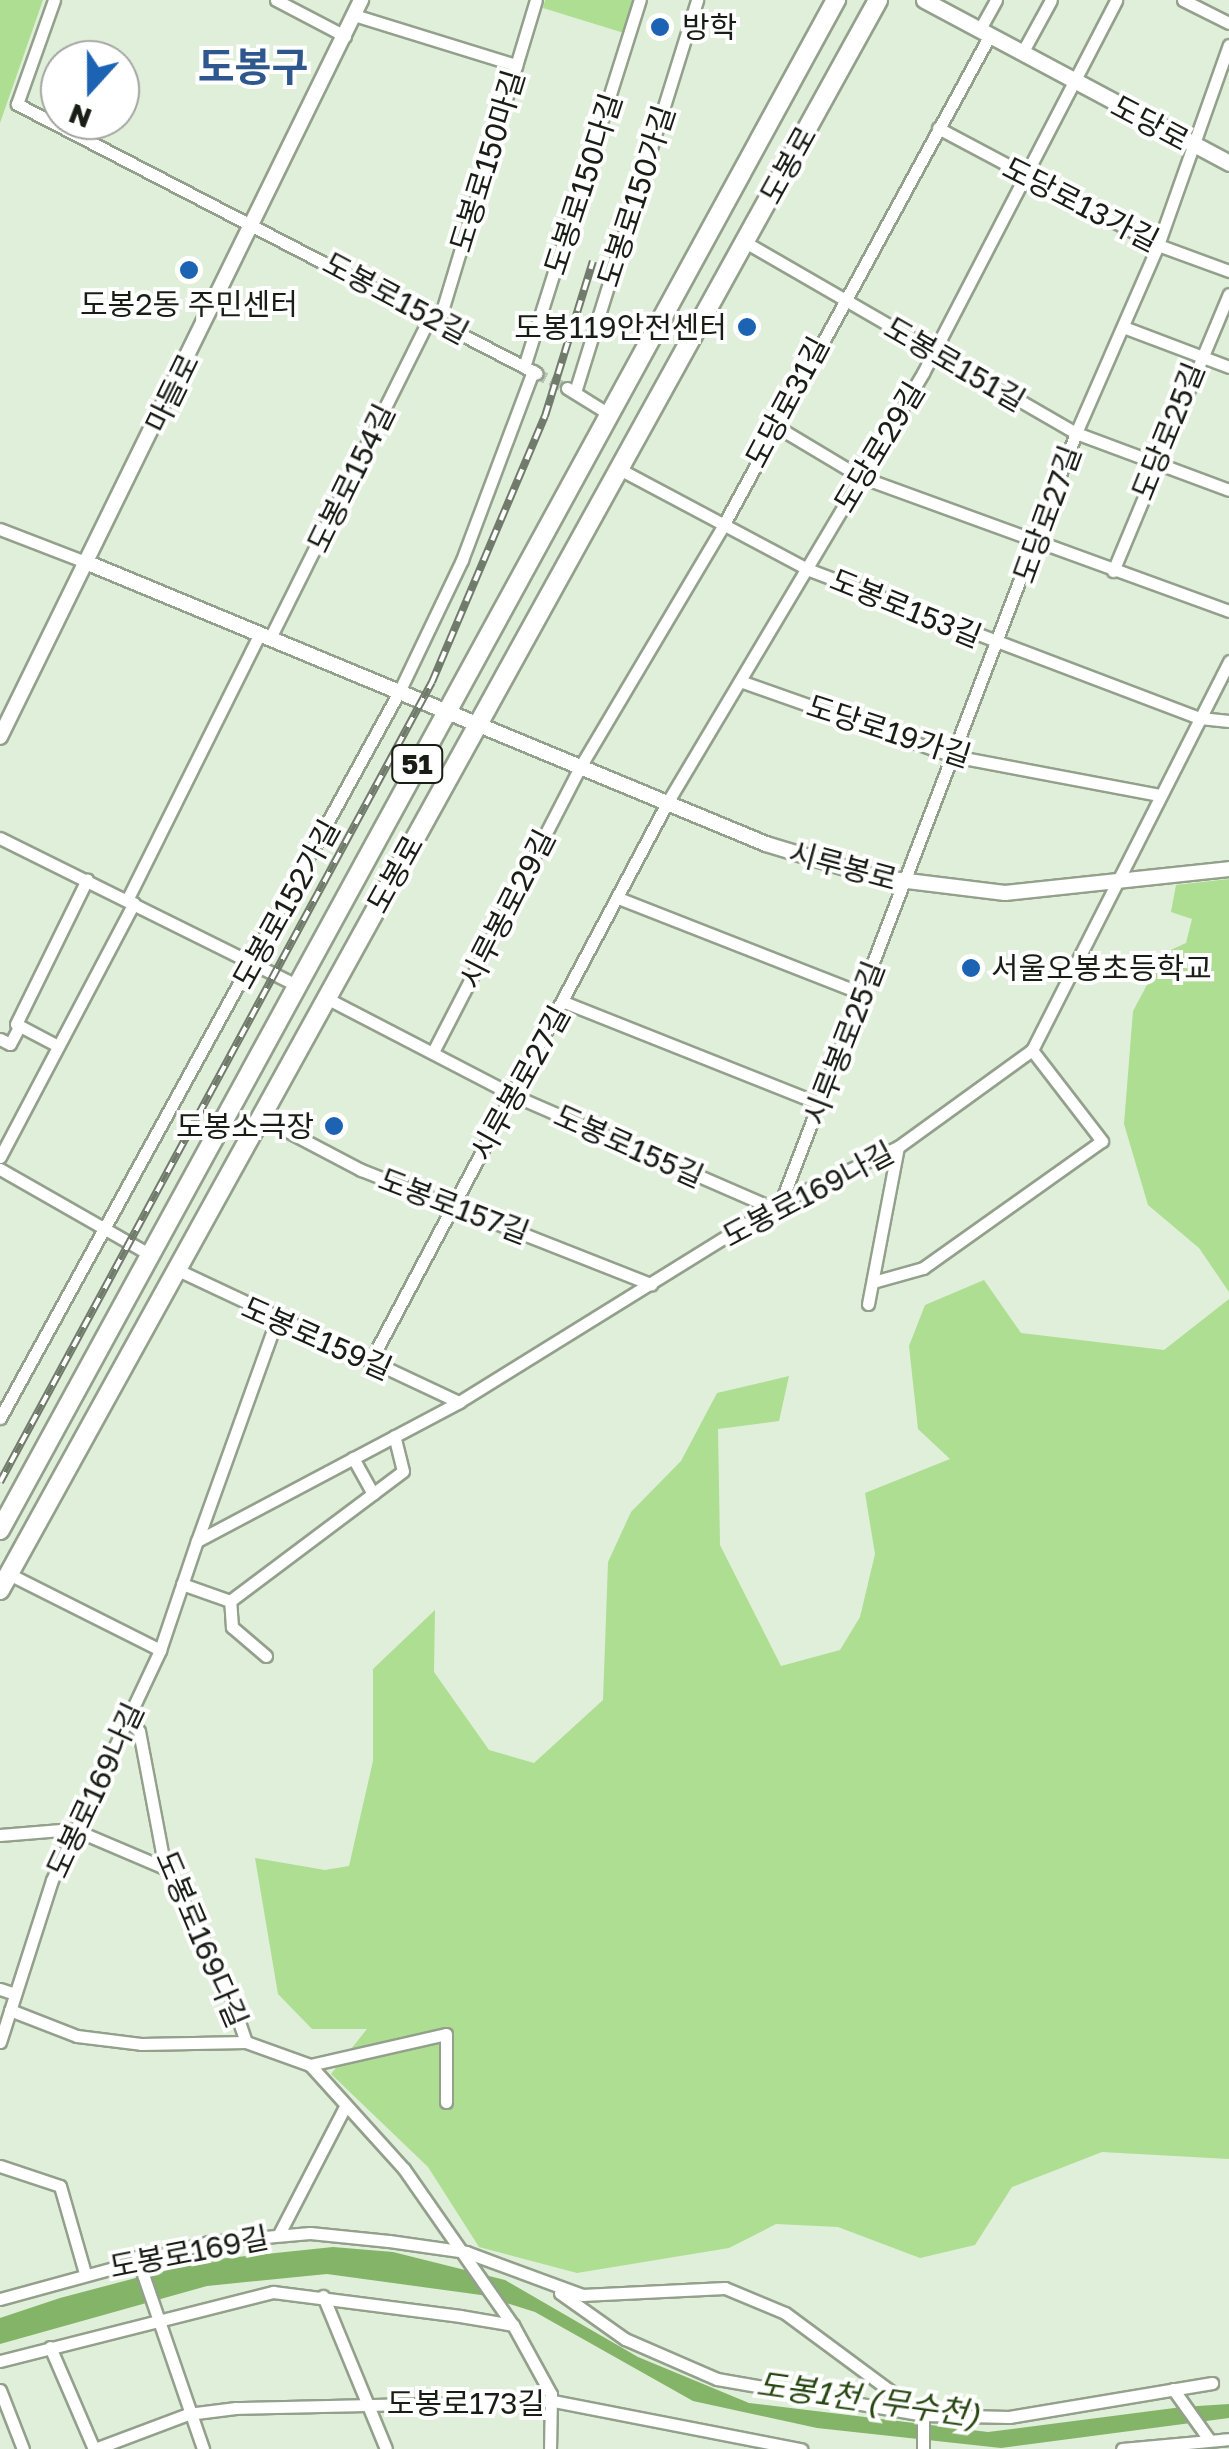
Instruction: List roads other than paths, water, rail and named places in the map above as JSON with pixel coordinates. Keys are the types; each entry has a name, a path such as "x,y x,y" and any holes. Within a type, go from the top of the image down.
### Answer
{"main road":[{"name":"도봉로","path":"0,1530 294,984 836,0"},
{"name":"도봉로","path":"4,1582 623,470 878,0"},
{"name":"도당로","path":"924,0 1229,163"}],"street":[{"path":"54,0 17,104 256,222"},
{"path":"276,0 345,36"},
{"name":"마들로","path":"0,737 256,222 360,0"},
{"name":"도봉로150마길","path":"434,319 536,0"},
{"name":"도봉로150다길","path":"531,370 640,0"},
{"name":"도봉로150가길","path":"609,414 571,390 698,0"},
{"path":"985,32 996,0"},
{"path":"1022,52 1051,0"},
{"path":"1071,80 1116,0"},
{"path":"1183,0 1229,22"},
{"path":"354,16 516,65"},
{"name":"도당로31길","path":"580,767 724,524 842,297 938,128 985,32"},
{"name":"도당로27길","path":"903,883 1037,545 1076,433 1126,328 1158,246 1190,145 1229,45"},
{"name":"도당로29길","path":"667,803 934,352 1071,80"},
{"name":"도당로13가길","path":"938,128 1158,246 1229,271"},
{"name":"도봉로152길","path":"256,222 531,370"},
{"name":"도봉로151길","path":"746,242 1076,433 1229,490"},
{"name":"도당로25길","path":"1113,571 1154,461 1229,294"},
{"name":"도봉로154길","path":"0,1157 265,636 434,319"},
{"path":"1126,328 1229,367"},
{"name":"도봉로152가길","path":"0,1418 6,1393 105,1228 400,692 462,560 531,370"},
{"path":"774,425 862,477 1037,545 1229,611"},
{"name":"도봉로153길","path":"623,470 807,569 1200,718 1229,721"},
{"path":"0,529 479,725"},
{"name":"도봉로169나길","path":"197,1541 459,1402 776,1205 898,1148 1032,1050 1229,661"},
{"name":"도당로19가길","path":"740,681 953,756 1159,794"},
{"name":"시루봉로","path":"479,725 766,844 903,883 1005,893 1111,888 1229,869"},
{"name":"시루봉로29길","path":"434,1050 580,767"},
{"name":"시루봉로27길","path":"370,1362 452,1205 516,1096 667,803"},
{"path":"0,838 294,984"},
{"path":"0,1039 10,1044 88,880"},
{"name":"시루봉로25길","path":"776,1205 822,1104 903,883"},
{"path":"618,898 863,994"},
{"name":"도봉로155길","path":"328,999 434,1050 516,1096 776,1205"},
{"path":"564,1002 822,1104"},
{"path":"19,1027 58,1046"},
{"path":"872,1282 923,1268 1102,1141 1032,1050"},
{"name":"도봉로157길","path":"262,1118 361,1170 651,1284"},
{"path":"868,1304 898,1148"},
{"path":"0,1170 149,1254"},
{"name":"도봉로159길","path":"178,1270 276,1322 459,1402"},
{"name":"도봉로169나길","path":"0,2042 73,1829 160,1650 276,1322"},
{"path":"230,1601 406,1465 394,1436"},
{"path":"353,1458 372,1494"},
{"path":"4,1582 160,1650"},
{"path":"182,1584 230,1601"},
{"path":"230,1601 232,1627 266,1656"},
{"name":"도봉로169다길","path":"128,1722 138,1732 164,1868 226,1984 246,2042"},
{"path":"0,1835 73,1829 164,1868"},
{"path":"0,1989 14,1994"},
{"path":"10,2010 116,2042 246,2042 310,2064 468,2255 510,2320 553,2401 550,2449"},
{"path":"310,2064 446,2034 446,2102"},
{"path":"279,2234 346,2104"},
{"path":"0,2166 60,2186 85,2273"},
{"name":"도봉로169길","path":"0,2299 138,2260 279,2234 468,2255 554,2288 614,2296 725,2288 784,2312 923,2417"},
{"path":"138,2260 152,2315 202,2449"},
{"name":"도봉로169길","path":"554,2288 625,2339 718,2379 923,2417 1008,2417 1212,2384"},
{"path":"0,2361 152,2315 258,2294 323,2296 510,2320"},
{"path":"323,2296 386,2449"},
{"path":"50,2347 94,2449"},
{"path":"0,2390 23,2449"},
{"path":"1174,2393 1206,2435"},
{"name":"도봉로173길","path":"94,2449 119,2445 188,2414 369,2404 553,2401 796,2449"},
{"path":"923,2417 923,2449"},
{"path":"1123,2449 1206,2435 1229,2439"}],"tunnel":[{"path":"536,373 567,388"}],"railway":[{"path":"0,1482 432,682 545,416 593,261"}],"place":[{"name":"방학","path":"660,27"},
{"name":"도봉2동 주민센터","path":"189,270"},
{"name":"도봉119안전센터","path":"747,327"},
{"name":"서울오봉초등학교","path":"971,968"},
{"name":"도봉소극장","path":"334,1126"}],"district":[{"name":"도봉구","path":"253,66"}],"water label":[{"name":"도봉1천 (무수천)","path":"868,2399"}]}
